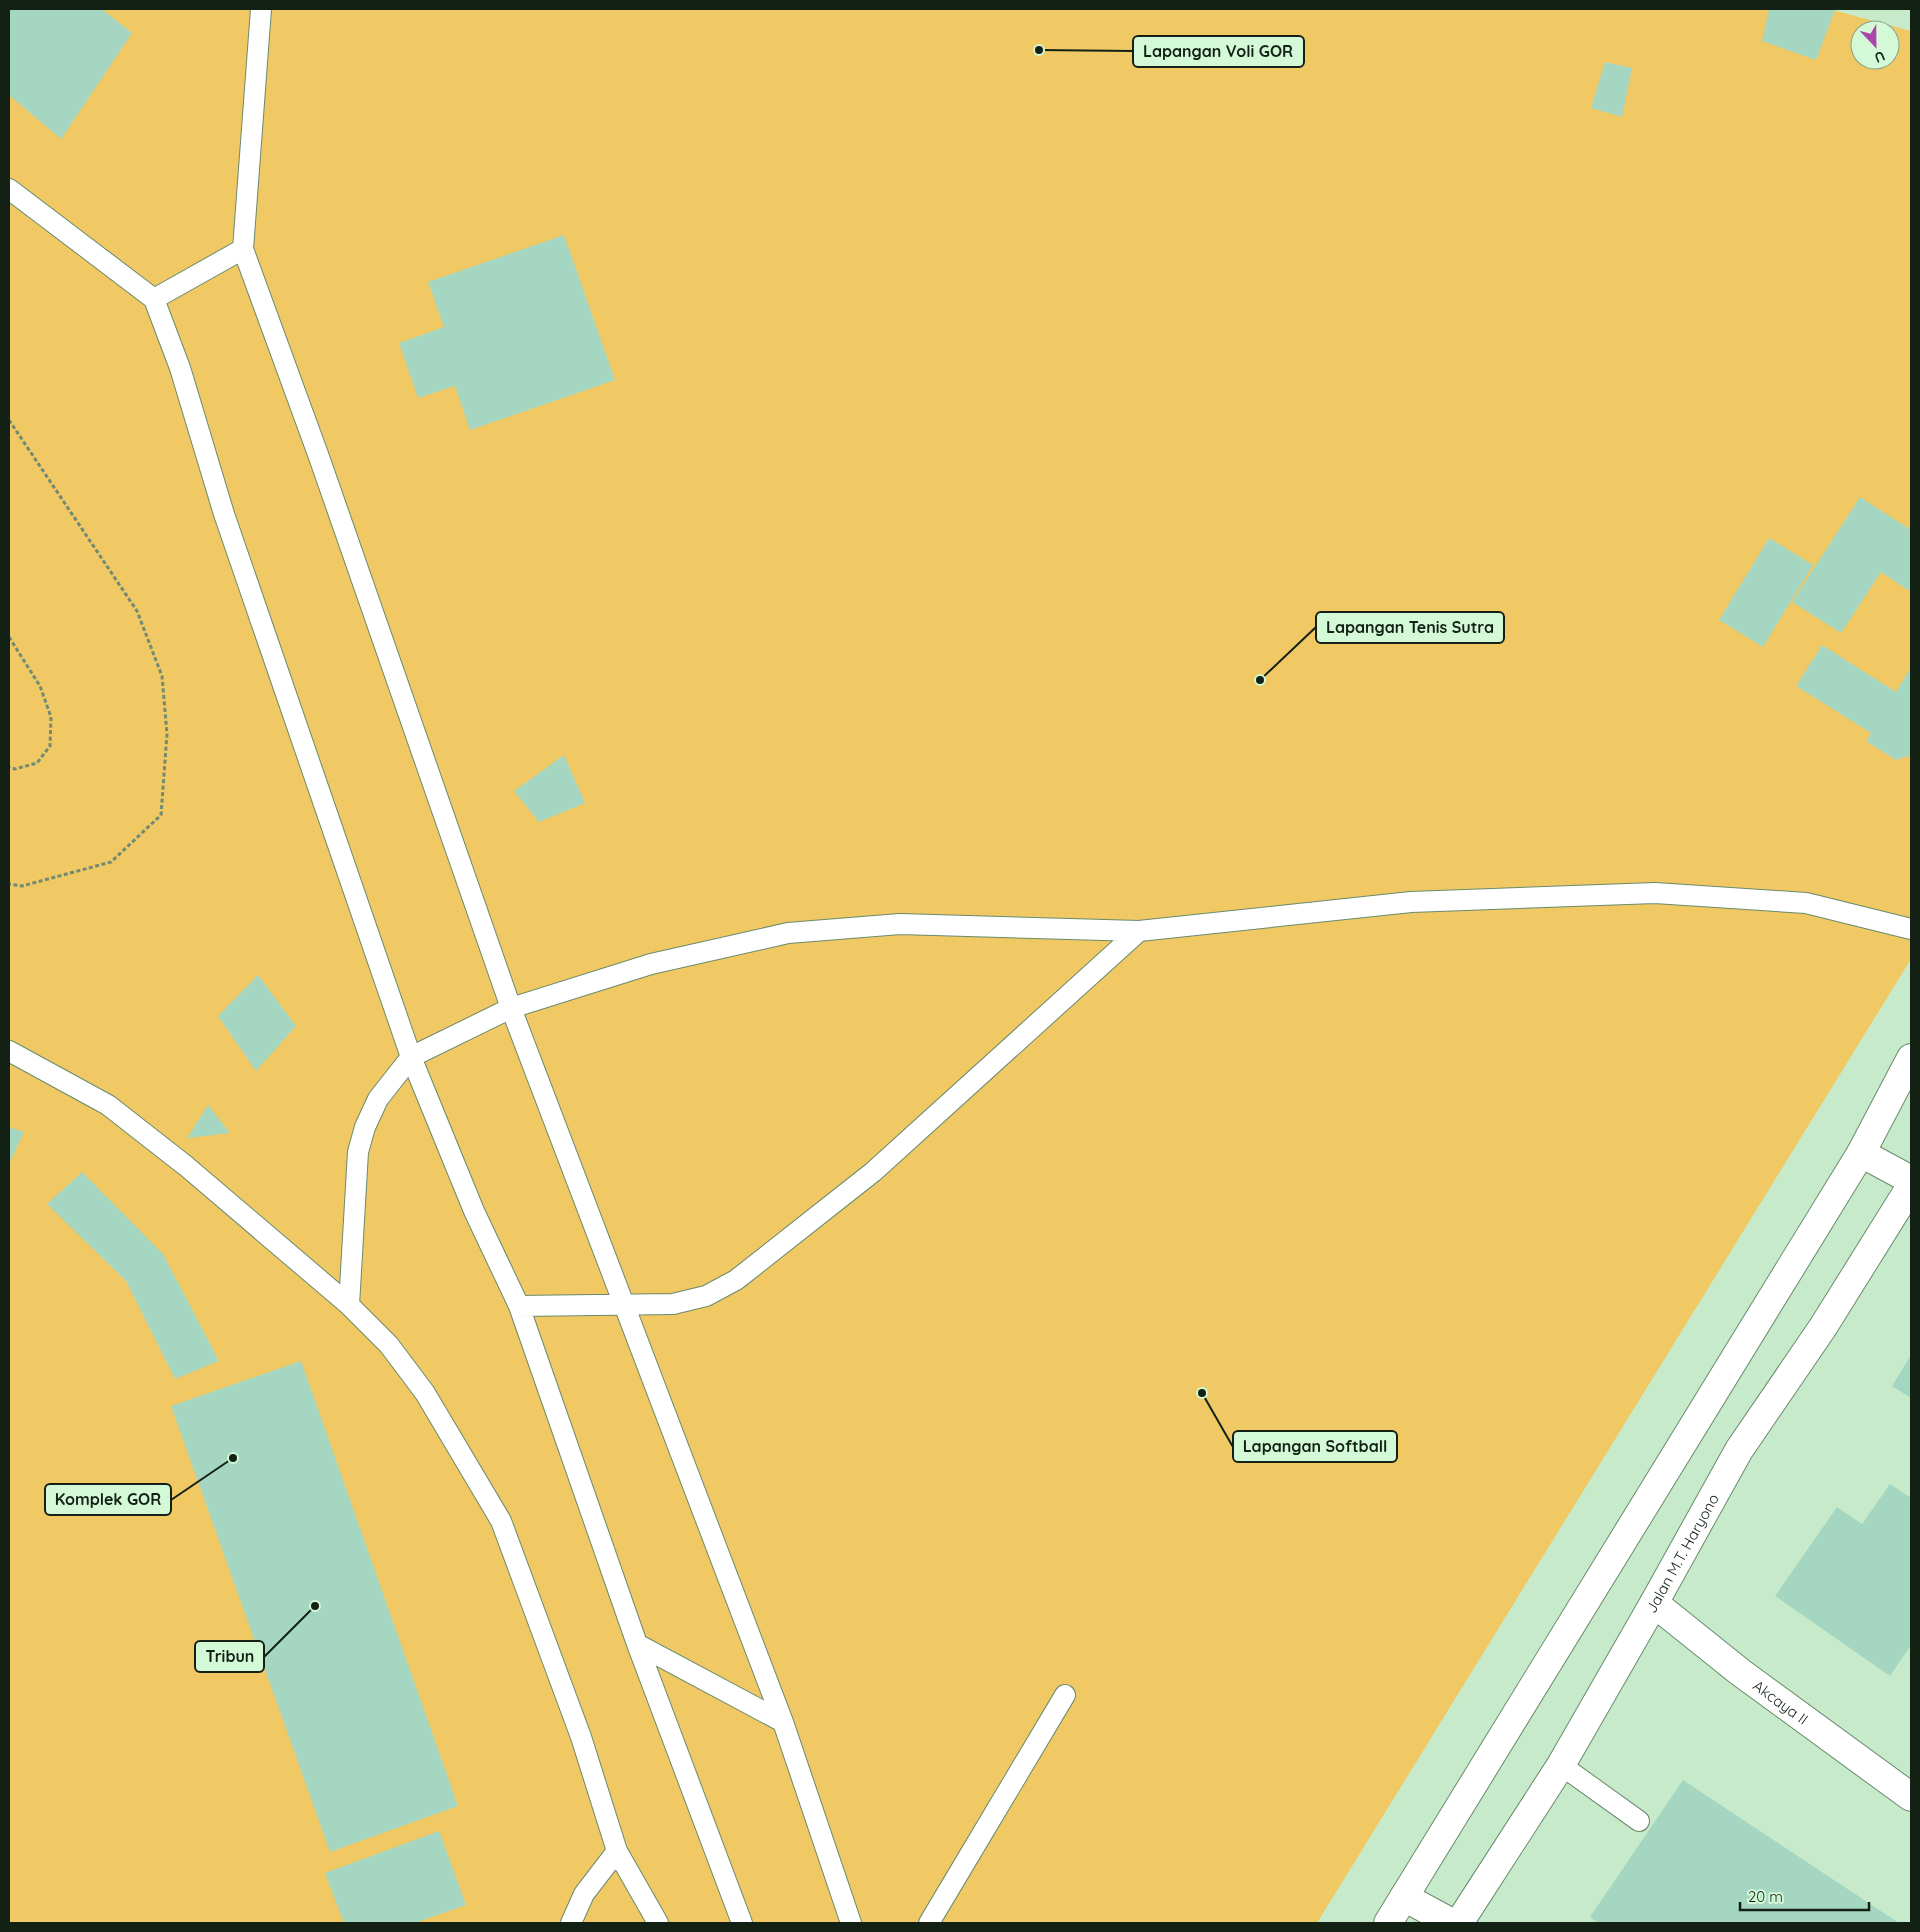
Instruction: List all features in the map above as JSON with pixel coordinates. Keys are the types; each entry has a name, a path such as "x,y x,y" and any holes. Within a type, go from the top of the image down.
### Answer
{"street":[{"path":"1388,1923 1860,1153 1911,1058"},
{"path":"1860,1153 1911,1180"},
{"name":"Jalan M.T. Haryono","path":"1459,1923 1561,1765 1654,1604 1739,1450 1823,1328 1911,1186"},
{"name":"Akcaya II","path":"1654,1604 1740,1672 1911,1797"},
{"path":"1404,1897 1452,1923"}],"lane":[{"path":"261,9 244,249 511,1008 783,1722 851,1923"},
{"path":"9,189 154,299 180,368 227,524 410,1057 474,1211 519,1306 637,1644 742,1923"},
{"path":"154,299 244,249"},
{"path":"349,1305 358,1152 365,1126 378,1099 410,1057 511,1008 651,964 788,934 900,924 1139,930 1411,902 1655,893 1806,903 1911,929"},
{"path":"519,1306 673,1304 706,1296 736,1280 873,1172 1139,930"},
{"path":"9,1051 108,1105 186,1166 349,1305 389,1345 425,1393 501,1522 581,1737 617,1851 658,1923"},
{"path":"637,1644 783,1722"},
{"path":"930,1923 1065,1695"},
{"path":"1561,1765 1640,1821"},
{"path":"570,1923 584,1894 617,1851"}],"path":[{"path":"9,420 137,611 162,676 166,734 161,815 111,862 22,886 9,884"},
{"path":"9,637 40,686 51,717 50,746 37,763 15,769 9,767"}],"shaded area":[{"path":"9,9 1829,9 1870,20 1850,20 1850,70 1900,70 1900,28 1911,31 1911,959 1317,1923 9,1923"}],"building":[{"path":"9,9 102,9 132,33 61,139 9,95"},
{"path":"1769,9 1835,10 1816,60 1762,41"},
{"path":"1605,62 1632,68 1622,117 1591,108"},
{"path":"564,235 615,380 470,430 455,386 418,398 399,343 444,327 428,282"},
{"path":"1860,497 1911,530 1911,592 1881,572 1841,633 1792,602"},
{"path":"1769,538 1813,565 1763,647 1719,620"},
{"path":"1822,645 1896,692 1911,667 1911,755 1896,760 1866,741 1871,733 1796,686"},
{"path":"564,755 585,803 539,822 514,791"},
{"path":"258,975 296,1026 256,1071 218,1016"},
{"path":"208,1105 230,1133 187,1138"},
{"path":"9,1127 24,1132 9,1164"},
{"path":"82,1172 163,1254 219,1361 175,1379 126,1281 47,1204"},
{"path":"1911,1355 1911,1398 1892,1386"},
{"path":"301,1361 458,1806 330,1852 171,1406"},
{"path":"1890,1484 1911,1498 1911,1645 1890,1676 1775,1596 1837,1507 1862,1524"},
{"path":"1683,1780 1899,1923 1598,1923 1590,1917"},
{"path":"439,1831 466,1905 415,1923 344,1923 325,1873"}],"place":[{"name":"Lapangan Voli GOR","path":"1039,50"},
{"name":"Lapangan Tenis Sutra","path":"1260,680"},
{"name":"Lapangan Softball","path":"1202,1393"},
{"name":"Komplek GOR","path":"233,1458"},
{"name":"Tribun","path":"315,1606"}]}
